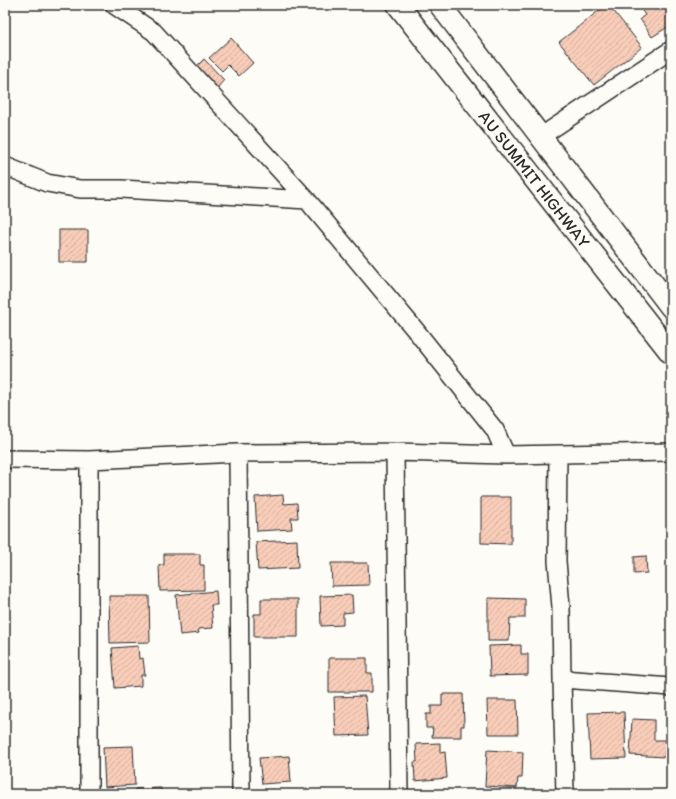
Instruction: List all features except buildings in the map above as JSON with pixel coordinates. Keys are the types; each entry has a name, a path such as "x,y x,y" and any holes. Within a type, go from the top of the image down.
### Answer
{"main road":[{"name":"AU SUMMIT HIGHWAY","path":"398,5 671,353"},
{"name":"AU SUMMIT HIGHWAY","path":"440,5 671,307"}],"street":[{"path":"114,5 154,32 307,200 417,332 495,430 506,455"},
{"path":"540,137 671,50"},
{"path":"5,166 47,183 80,189 121,189 307,200"},
{"path":"395,452 399,794"},
{"path":"5,459 89,460 238,453 395,452 506,455 671,452"},
{"path":"238,453 241,794"},
{"path":"558,454 557,561 562,606 565,794"},
{"path":"89,460 89,794"},
{"path":"562,679 671,687"}]}
